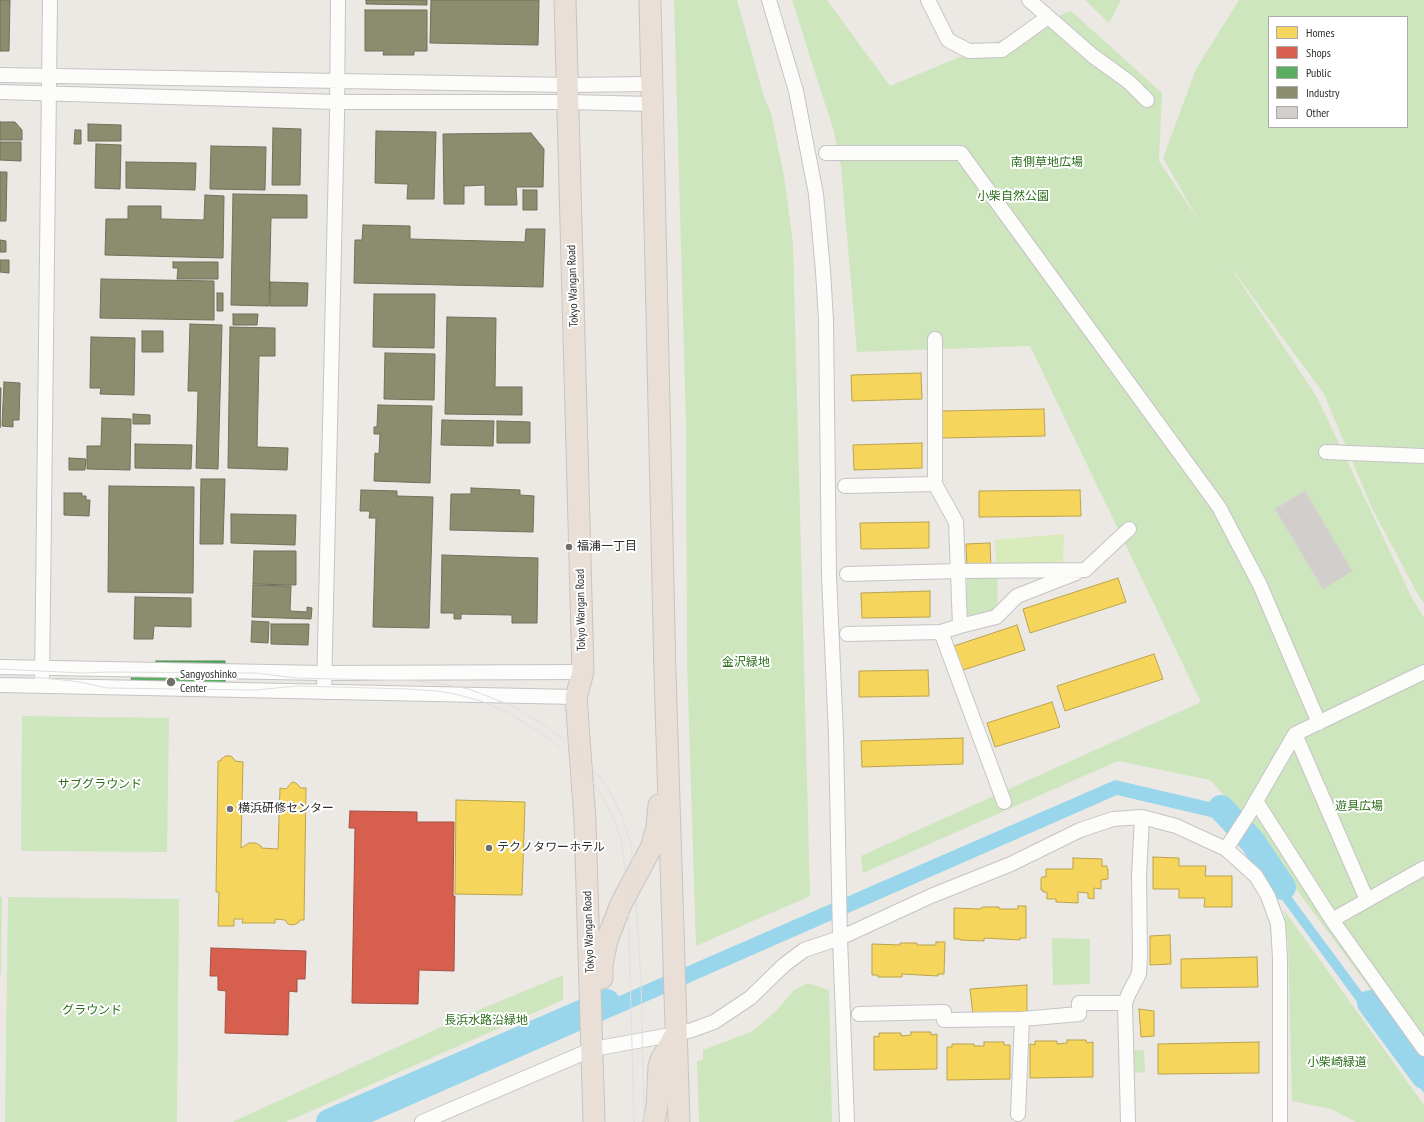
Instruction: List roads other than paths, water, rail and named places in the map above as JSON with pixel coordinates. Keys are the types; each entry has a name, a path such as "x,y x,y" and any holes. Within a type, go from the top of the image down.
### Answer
{"highway":[{"name":"Tokyo Wangan Road","path":"564,0 583,672 576,697 585,820 594,1122"},
{"path":"650,0 665,673 679,1122"},
{"path":"593,1049 602,1036 602,965 607,940 621,904 652,846 657,827 659,803 660,711 665,673"},
{"path":"654,1122 657,1106 659,1066 676,1034"}],"street":[{"path":"42,685 50,0"},
{"path":"324,692 338,0"},
{"path":"769,0 796,91 816,194 823,271 826,320 829,576 836,736 840,938 847,1122"},
{"path":"928,0 948,40 969,51 1002,50 1048,17"},
{"path":"1029,0 1093,56 1129,82 1147,100"},
{"path":"0,75 337,80 567,93 652,94"},
{"path":"0,92 337,102 567,93 652,94"},
{"path":"826,153 961,154 1219,507 1260,585 1319,723"},
{"path":"935,339 935,484 956,522 960,626"},
{"path":"1326,452 1424,456"},
{"path":"845,486 935,484"},
{"path":"847,634 941,632 996,617 1017,596 1084,570 1129,529"},
{"path":"846,574 1084,570"},
{"path":"941,632 1004,802"},
{"path":"0,667 324,673 583,672"},
{"path":"1229,845 1295,734 1424,672"},
{"path":"0,685 576,697"},
{"path":"1295,734 1366,900"},
{"path":"1256,801 1332,920 1424,1049"},
{"path":"422,1122 593,1049 676,1034 714,1022 750,998 784,965 804,950 840,938 932,896 1011,864 1080,830 1113,819 1142,817 1176,826 1229,845 1256,876 1268,896 1278,924 1280,958 1280,1122"},
{"path":"1128,1122 1125,1003 1139,974 1138,876 1142,817"},
{"path":"1332,920 1424,868"},
{"path":"859,1014 944,1012 944,1020 1022,1018 1078,1014 1079,1003 1125,1003"},
{"path":"1018,1114 1022,1018"}],"water":[{"path":"1115,780 1218,804 1248,838 1424,1076 1424,1093 1241,844 1219,819 1117,795 372,1122 330,1122"}],"waterway":[{"path":"1221,808 1252,841 1283,887"},
{"path":"329,1122 607,1002"},
{"path":"1370,1003 1424,1076"}],"tram line":[{"path":"0,669 82,673 256,673 296,678 417,681 469,689 510,705 544,725 567,742 589,764 607,786 622,816 631,844 641,982 644,1122"},
{"path":"0,675 80,682 107,688 255,690 297,686 437,691 481,701 507,712 541,733 562,749 582,769 598,789 613,817 622,843 628,896 634,1122"}],"place":[{"name":"福浦一丁目","path":"569,547"},
{"name":"Sangyoshinko Center","path":"171,682"},
{"name":"横浜研修センター","path":"230,809"},
{"name":"テクノタワーホテル","path":"489,848"}],"park label":[{"name":"南側草地広場","path":"1047,163"},
{"name":"小柴自然公園","path":"1013,197"},
{"name":"金沢緑地","path":"746,663"},
{"name":"サブグラウンド","path":"100,785"},
{"name":"遊具広場","path":"1359,807"},
{"name":"グラウンド","path":"92,1011"},
{"name":"長浜水路沿緑地","path":"486,1021"},
{"name":"小柴崎緑道","path":"1337,1063"}]}
